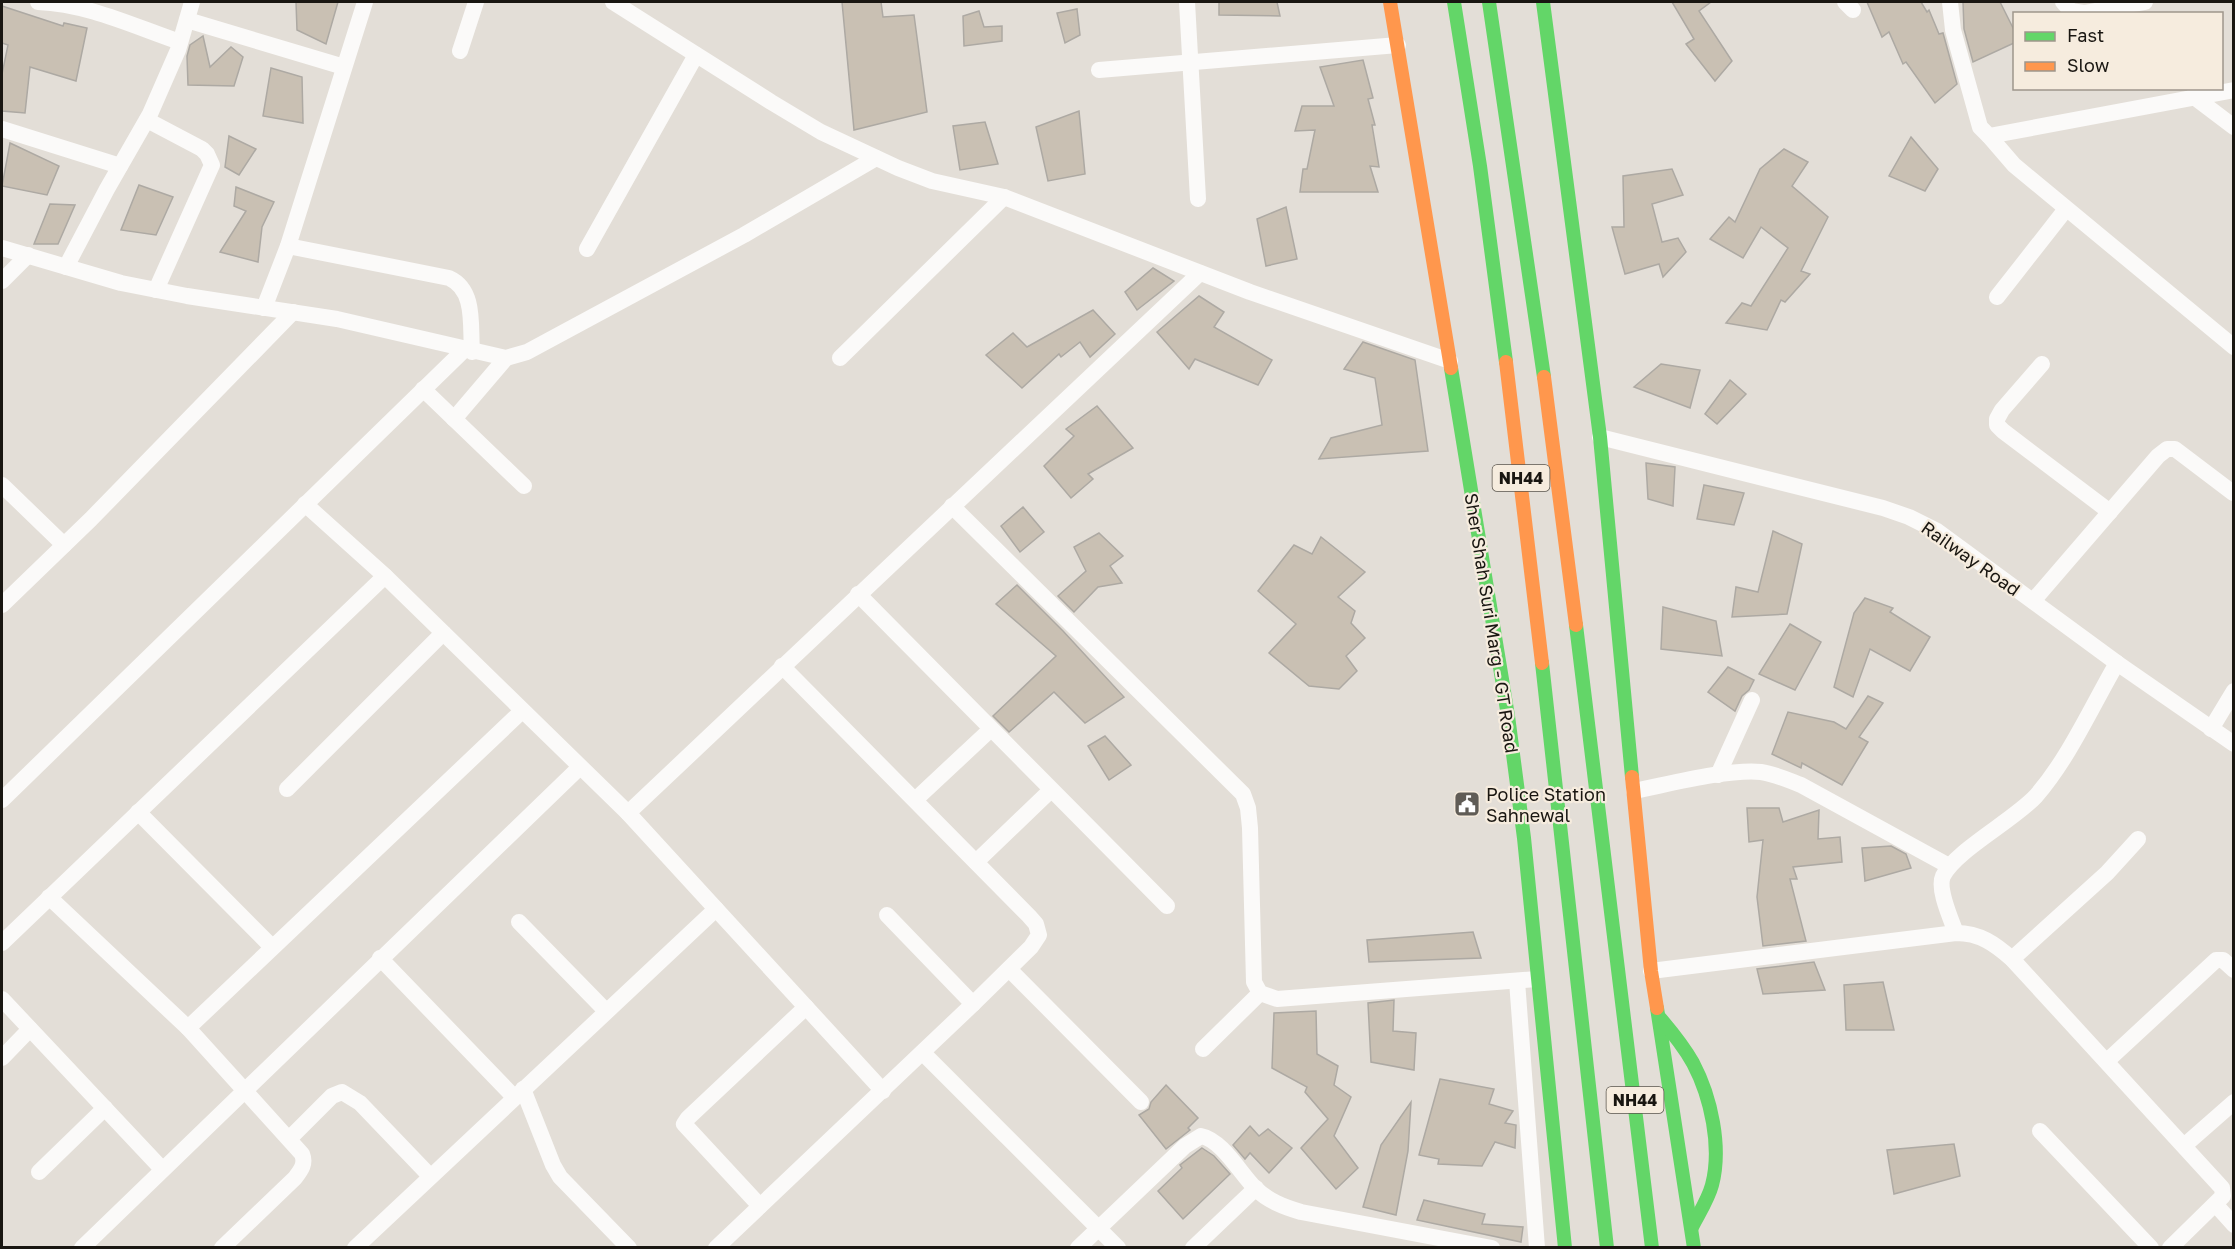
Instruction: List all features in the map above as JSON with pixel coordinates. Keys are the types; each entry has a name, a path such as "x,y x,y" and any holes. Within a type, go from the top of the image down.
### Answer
{"main road":[{"name":"Sher Shah Suri Marg - GT Road","path":"1390,2 1508,716 1524,838 1565,1248"},
{"name":"NH44","path":"1454,2 1480,166 1517,443 1606,1248"},
{"name":"NH44","path":"1489,2 1553,439 1652,1248"},
{"path":"1543,2 1600,436 1652,970 1694,1248"},
{"path":"1659,1016 1694,1064 1703,1086 1712,1128 1716,1161 1713,1182 1708,1198 1692,1227"}],"street":[{"path":"38,2 74,5 97,11 180,42"},
{"path":"66,267 147,120 180,42 192,2"},
{"path":"264,308 288,246 364,2"},
{"path":"460,51 476,2"},
{"path":"614,2 821,132 876,158 932,181 1004,197 1200,273 1450,361"},
{"path":"1187,2 1198,199"},
{"path":"1950,2 1953,30 1980,127 2014,165 2234,347"},
{"path":"2062,2 2071,11 2078,12"},
{"path":"2090,12 2145,2"},
{"path":"187,20 344,67"},
{"path":"1099,69 1398,45"},
{"path":"587,249 696,55"},
{"path":"1989,136 2234,90"},
{"path":"2193,96 2234,127"},
{"path":"147,120 202,148 212,165 156,290"},
{"path":"2,129 120,166"},
{"path":"2,248 121,283 337,319 506,358 527,352 744,235 876,158"},
{"path":"840,358 1004,197"},
{"path":"1996,297 2066,209"},
{"path":"2,800 423,389 468,351 468,297 459,283 288,246"},
{"path":"2,281 28,255"},
{"path":"628,813 1200,273"},
{"path":"2,605 293,312"},
{"path":"454,419 506,358"},
{"path":"2042,364 2002,410 1997,419 1997,425 2110,512"},
{"path":"423,389 524,486"},
{"name":"Railway Road","path":"1600,436 1883,508 1910,517 1937,531 2117,663 2234,744"},
{"path":"2033,601 2158,456 2167,449 2175,449 2233,493"},
{"path":"2,485 64,545"},
{"path":"305,504 385,576 628,813 883,1091"},
{"path":"952,506 1243,794 1248,808 1250,828 1253,971 1254,982 1260,993 1277,999 1537,979"},
{"path":"2,943 385,576"},
{"path":"858,594 1167,906"},
{"path":"287,789 443,633"},
{"path":"1956,933 1941,888 1942,879 1949,866 2035,797 2063,757 2117,663"},
{"path":"716,1248 1009,969 1036,941 1039,929 1029,916 782,666"},
{"path":"2211,729 2234,691"},
{"path":"1718,775 1752,700"},
{"path":"188,1028 522,711"},
{"path":"915,800 991,729"},
{"path":"82,1248 244,1089 580,767"},
{"path":"1634,791 1718,775 1760,772 1801,785 1949,866"},
{"path":"975,862 1051,789"},
{"path":"138,812 272,947"},
{"path":"2012,959 2107,873 2138,839"},
{"path":"49,897 188,1028 290,1138 302,1154 304,1159 295,1179 222,1248"},
{"path":"355,1248 716,909"},
{"path":"887,915 973,1004"},
{"path":"519,922 606,1011"},
{"path":"1652,970 1956,933 1969,933 1983,938 2012,959 2223,1188 2223,1196 2216,1205 2170,1248"},
{"path":"380,958 519,1093 560,1177 628,1248"},
{"path":"2107,1061 2216,960 2223,960 2234,970"},
{"path":"1009,969 1141,1102"},
{"path":"1517,981 1537,1248"},
{"path":"1203,1049 1260,993"},
{"path":"2,999 162,1169"},
{"path":"760,1206 686,1128 685,1123 806,1007"},
{"path":"2,1058 30,1029"},
{"path":"923,1053 1118,1248"},
{"path":"290,1138 332,1096 342,1092 360,1103 430,1176"},
{"path":"2185,1145 2234,1102"},
{"path":"39,1172 105,1108"},
{"path":"2040,1131 2151,1248"},
{"path":"1078,1248 1185,1146 1201,1136 1207,1137 1218,1145 1256,1188 1269,1199 1301,1212 1492,1248"},
{"path":"1193,1248 1256,1188"},
{"path":"2216,1205 2234,1225"}],"building":[{"path":"296,2 338,2 326,44 297,30"},
{"path":"842,2 881,2 883,17 914,15 927,112 854,130"},
{"path":"1219,2 1277,2 1280,16 1219,15"},
{"path":"1672,2 1711,2 1699,11 1732,61 1715,81 1686,44 1694,39"},
{"path":"1867,2 1921,2 1927,12 1929,10 1939,34 1943,33 1957,84 1935,103 1906,62 1903,64 1889,32 1882,37"},
{"path":"1963,2 2000,2 2013,28 2013,43 1973,62 1964,29"},
{"path":"2,6 63,26 64,23 87,28 76,81 30,67 25,113 2,111 2,74 8,45 2,43"},
{"path":"1077,9 1080,35 1065,43 1057,13"},
{"path":"979,11 984,27 1002,26 1002,41 964,46 963,16"},
{"path":"203,36 210,67 231,47 243,57 234,86 188,85 187,56 190,45"},
{"path":"1363,60 1373,98 1368,99 1375,125 1372,125 1379,167 1370,166 1378,192 1300,192 1303,169 1307,169 1315,130 1295,131 1302,106 1334,106 1320,67"},
{"path":"271,68 302,77 303,123 263,116"},
{"path":"1079,111 1085,174 1048,181 1036,127"},
{"path":"985,122 998,164 960,170 953,126"},
{"path":"229,136 256,149 239,175 225,167"},
{"path":"1911,137 1938,169 1925,191 1889,176"},
{"path":"10,143 59,166 47,195 2,186"},
{"path":"1784,149 1808,162 1792,186 1828,217 1801,271 1810,274 1785,302 1781,300 1767,330 1726,323 1742,303 1751,306 1788,248 1761,227 1743,258 1710,239 1729,217 1735,222 1760,169"},
{"path":"1672,169 1683,195 1652,204 1662,242 1678,238 1686,252 1663,277 1659,264 1625,274 1612,227 1624,227 1623,176"},
{"path":"139,185 173,197 156,235 121,230"},
{"path":"236,187 274,202 262,227 258,262 220,252 246,211 234,206"},
{"path":"50,204 75,205 58,244 34,244"},
{"path":"1286,207 1297,259 1266,266 1257,219"},
{"path":"1153,268 1174,281 1137,310 1125,292"},
{"path":"1199,296 1224,312 1214,327 1272,360 1258,385 1195,359 1189,369 1157,332"},
{"path":"1093,310 1115,334 1090,357 1080,342 1061,357 1059,354 1022,388 986,355 1013,333 1027,347"},
{"path":"1363,342 1415,360 1428,451 1319,459 1331,438 1382,425 1375,378 1344,369"},
{"path":"1661,364 1700,370 1690,408 1634,387"},
{"path":"1730,380 1746,394 1717,424 1705,414"},
{"path":"1097,406 1133,448 1088,474 1093,479 1071,498 1044,466 1074,436 1066,429"},
{"path":"1646,463 1675,467 1673,506 1648,499"},
{"path":"1704,485 1744,493 1734,525 1697,519"},
{"path":"1023,507 1044,532 1020,552 1001,526"},
{"path":"1773,531 1802,544 1787,614 1732,617 1736,587 1758,592"},
{"path":"1099,533 1123,556 1110,566 1122,583 1098,587 1074,612 1058,596 1086,571 1074,547"},
{"path":"1321,537 1365,572 1338,597 1355,611 1351,623 1365,638 1346,656 1357,671 1339,689 1309,686 1269,653 1296,624 1258,591 1294,545 1312,554"},
{"path":"1017,585 1124,697 1085,723 1054,692 1009,732 993,716 1056,656 996,604"},
{"path":"1865,598 1893,608 1890,612 1930,637 1910,671 1870,649 1853,697 1834,687 1854,613"},
{"path":"1663,607 1716,621 1722,656 1661,649"},
{"path":"1790,624 1821,642 1795,690 1759,674"},
{"path":"1728,667 1754,680 1749,690 1742,696 1735,711 1708,692"},
{"path":"1868,696 1883,703 1859,737 1868,742 1842,785 1802,763 1801,768 1772,754 1788,712 1834,722 1846,729"},
{"path":"1105,736 1131,765 1109,780 1088,746"},
{"path":"1747,808 1779,808 1783,822 1819,810 1818,839 1840,837 1842,862 1793,867 1797,879 1790,879 1806,941 1763,946 1757,897 1763,840 1749,842"},
{"path":"1891,846 1906,854 1911,868 1865,881 1862,848"},
{"path":"1473,932 1481,958 1369,962 1367,940"},
{"path":"1814,962 1825,990 1763,994 1757,969"},
{"path":"1883,982 1894,1030 1846,1030 1844,985"},
{"path":"1394,1000 1393,1031 1416,1033 1414,1070 1371,1062 1368,1003"},
{"path":"1316,1011 1317,1054 1338,1066 1334,1085 1351,1097 1334,1136 1358,1168 1336,1189 1301,1148 1328,1119 1305,1092 1307,1087 1272,1068 1274,1013"},
{"path":"1440,1079 1494,1089 1489,1104 1513,1111 1505,1123 1516,1125 1515,1148 1495,1142 1482,1166 1438,1164 1439,1159 1419,1155"},
{"path":"1166,1085 1198,1118 1188,1128 1190,1130 1166,1149 1139,1115 1149,1109 1151,1102"},
{"path":"1411,1102 1408,1151 1396,1215 1363,1207 1381,1145"},
{"path":"1250,1126 1259,1136 1268,1129 1292,1148 1269,1173 1250,1153 1245,1159 1233,1145"},
{"path":"1954,1144 1960,1176 1894,1194 1887,1150"},
{"path":"1202,1148 1214,1156 1230,1174 1183,1219 1158,1191 1182,1168 1180,1165"},
{"path":"1424,1200 1485,1214 1482,1224 1523,1227 1521,1242 1417,1220"}],"traffic: fast":[{"path":"1454,2 1480,166 1506,362"},
{"path":"1489,2 1544,377"},
{"path":"1543,2 1600,437 1632,777"},
{"path":"1451,368 1508,716 1524,838 1565,1248"},
{"path":"1576,625 1652,1248"},
{"path":"1542,663 1607,1248"},
{"path":"1657,1008 1694,1248"},
{"path":"1660,1018 1693,1063 1705,1091 1713,1122 1715,1170 1706,1201 1692,1227"}],"traffic: slow":[{"path":"1390,2 1451,368"},
{"path":"1506,362 1542,663"},
{"path":"1544,377 1576,625"},
{"path":"1632,777 1651,971 1657,1008"}],"place":[{"name":"Police Station Sahnewal","path":"1467,804"}]}
